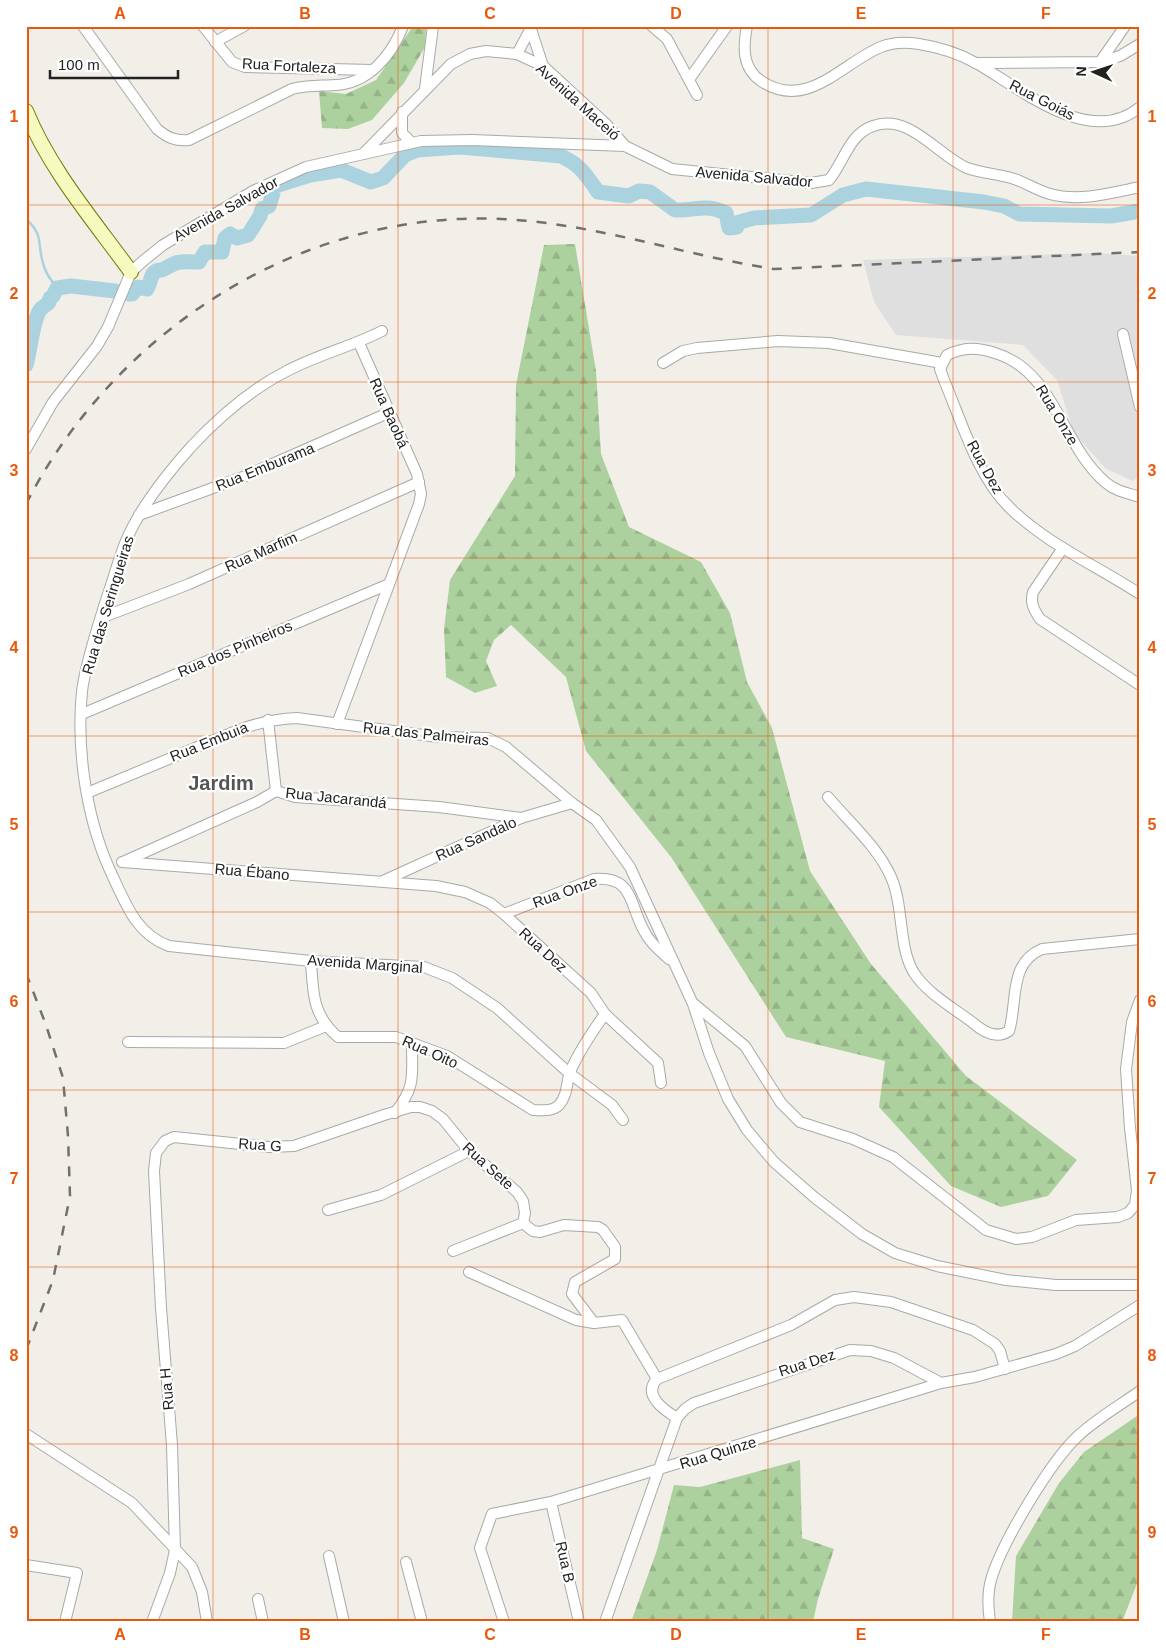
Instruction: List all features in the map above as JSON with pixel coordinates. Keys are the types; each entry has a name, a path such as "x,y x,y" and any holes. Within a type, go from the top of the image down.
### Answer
{"street":[{"path":"83,26 157,129 168,138 180,141 189,140 286,91 306,85 346,84 373,70 386,57 403,26"},
{"name":"Rua Fortaleza","path":"203,26 232,62 245,67 373,70"},
{"path":"215,42 244,26"},
{"path":"426,89 432,26"},
{"path":"652,26 667,39 698,95"},
{"path":"690,78 727,26"},
{"name":"Rua Goiás","path":"747,26 744,56 750,70 772,87 791,90 809,88 829,80 878,48 903,42 957,54 1069,117 1105,122 1130,116 1140,107"},
{"path":"1100,62 1125,26"},
{"path":"517,54 532,28"},
{"path":"532,28 543,66"},
{"path":"975,63 1100,62 1120,56 1140,44"},
{"name":"Avenida Maceió","path":"363,154 451,64 470,54 501,51 517,54 543,66 607,125 625,146"},
{"path":"26,111 54,165 131,272 108,327 97,346 53,402 26,449"},
{"path":"402,112 400,125 402,133 405,139 412,143"},
{"name":"Avenida Salvador","path":"131,272 163,245 253,192 306,167 433,140 625,146 672,169 823,183 834,174 853,140 861,132 874,125 888,124 907,128 966,167 1012,178 1051,194 1067,197 1107,194 1140,187"},
{"path":"598,145 607,125"},
{"name":"Rua das Seringueiras","path":"129,911 107,865 95,831 82,756 82,692 86,670 126,541 139,515 156,489 191,447 234,407 285,371 359,343 382,331"},
{"path":"1123,334 1140,407"},
{"path":"662,363 683,351 697,348 778,341 829,343 942,363"},
{"name":"Rua Baobá","path":"359,343 419,482"},
{"name":"Rua Onze","path":"942,363 947,355 962,348 980,348 1001,354 1022,366 1039,382 1070,437 1104,481 1120,492 1140,497"},
{"name":"Rua Dez","path":"942,363 940,369 944,380 974,450 992,486 1009,508 1063,548 1140,594"},
{"name":"Rua Emburama","path":"139,515 243,477 388,413"},
{"path":"337,724 420,504 419,482"},
{"name":"Rua Marfim","path":"101,618 189,584 419,482"},
{"path":"1063,548 1033,592 1031,599 1034,609 1040,619 1140,685"},
{"name":"Rua dos Pinheiros","path":"82,714 389,584"},
{"name":"Rua Embuia","path":"87,793 236,731 268,720 297,718 337,724"},
{"path":"268,720 276,791"},
{"name":"Rua das Palmeiras","path":"337,724 438,737 488,738 506,747 572,803 596,820 630,867 693,1004 709,1053 728,1099 747,1130 774,1162 814,1197 862,1234 895,1253 937,1266 1006,1280 1056,1286 1140,1285"},
{"name":"Rua Jacarandá","path":"107,865 122,862 257,802 276,791 295,797 439,807 521,818"},
{"path":"828,797 882,859 891,877 897,893 907,956 914,972 928,989 980,1029 993,1035 1003,1035 1009,1031 1017,978 1023,964 1031,953 1042,948 1140,939"},
{"name":"Rua Sandalo","path":"382,881 521,818 572,803"},
{"name":"Rua Ébano","path":"122,862 382,881"},
{"name":"Rua Onze","path":"504,914 594,879 607,878 618,880 627,889 643,930 651,942 672,961"},
{"name":"Rua Dez","path":"382,881 465,892 490,903 591,993 605,1014 658,1063 661,1084"},
{"name":"Avenida Marginal","path":"129,911 144,932 156,941 169,946 311,961 424,966 452,978 497,1008 570,1073 612,1105 623,1120"},
{"path":"128,1042 284,1043 326,1026 313,997 311,961"},
{"path":"693,1004 745,1046 781,1103 800,1122 853,1139 893,1157 986,1230 1016,1239 1032,1237 1076,1220 1118,1217 1128,1213 1134,1205 1137,1190 1126,1069 1132,1022 1140,1000"},
{"path":"570,1073 591,1033 605,1014"},
{"name":"Rua Oito","path":"326,1026 338,1037 396,1037 447,1056 533,1110 546,1111 558,1106 567,1090 570,1073"},
{"path":"395,1113 408,1097 412,1079 412,1044"},
{"name":"Rua Sete","path":"395,1113 411,1107 432,1111 443,1119 469,1151 517,1192 523,1201 525,1213 523,1223"},
{"name":"Rua G","path":"156,1153 165,1141 174,1137 269,1147 294,1146 384,1115 395,1113"},
{"path":"328,1210 381,1195 469,1151"},
{"name":"Rua H","path":"152,1622 170,1573 174,1550 172,1445 156,1232 154,1171 156,1153"},
{"path":"453,1251 523,1223 533,1230 540,1232 564,1226 598,1227 615,1247 615,1259 576,1282 572,1288 572,1294 594,1323"},
{"path":"470,1272 576,1320 594,1323 622,1320 657,1379"},
{"path":"605,1622 660,1471 677,1418 656,1402 653,1388 657,1379 791,1325 835,1300 854,1298 891,1302 973,1330 995,1344 1000,1351 1005,1369"},
{"path":"941,1383 1005,1369 1056,1354 1075,1346 1140,1305"},
{"name":"Rua Dez","path":"677,1418 694,1403 850,1350 871,1351 894,1358 941,1383"},
{"name":"Rua Quinze","path":"504,1622 480,1548 492,1514 551,1502 660,1471 941,1383"},
{"path":"990,1622 988,1606 990,1580 1014,1531 1039,1488 1078,1436 1140,1391"},
{"path":"26,1434 132,1503 174,1550 192,1567 198,1578 207,1622"},
{"name":"Rua B","path":"551,1502 579,1622"},
{"path":"329,1556 344,1622"},
{"path":"406,1562 422,1622"},
{"path":"26,1565 77,1573 65,1622"},
{"path":"258,1599 263,1622"}],"shaded area":[{"path":"1097,253 1140,256 1140,477 1132,481 1105,468 1074,433 1057,380 1023,345 896,335 874,302 863,260"}],"green space":[{"path":"413,26 426,26 425,47 404,83 372,120 348,129 322,128 319,91 346,94 376,80"},
{"path":"575,244 596,371 601,454 629,527 701,562 730,613 747,682 772,728 810,871 871,964 966,1076 1077,1160 1048,1196 1001,1207 951,1186 879,1107 885,1061 786,1037 671,857 586,751 566,677 511,625 494,640 486,661 497,686 475,693 446,677 444,629 450,580 515,476 516,385 544,245"},
{"path":"1140,1414 1140,1576 1122,1622 1012,1622 1016,1556 1059,1483 1084,1452"},
{"path":"800,1460 802,1538 834,1549 818,1599 813,1622 631,1622 657,1550 674,1485 700,1487"}],"waterway":[{"path":"129,294 132,294 138,287 147,289 155,271 180,262 199,262 205,252 222,252 225,238 230,234 237,238 248,235 260,216 262,209 269,206 275,186 310,175 341,170 371,182 383,178 405,155 417,150 460,147 561,156 579,167 598,192 629,196 639,191 650,192 675,210 711,208 726,213 729,228 737,227 736,223 754,218 811,215 843,195 866,189 984,202 1004,206 1019,214 1111,216 1140,211"},
{"path":"26,219 38,235 44,267 57,288"},
{"path":"26,365 38,315 41,309 49,302 57,288 71,286 115,291"}],"railway":[{"path":"26,504 64,441 110,384 164,335 223,292 287,259 356,235 427,221 501,219 536,222 604,233 774,269 1140,252"},
{"path":"26,973 46,1025 63,1078 68,1136 70,1196 53,1280 26,1350"}],"district":[{"name":"Jardim","path":"221,783"}]}
